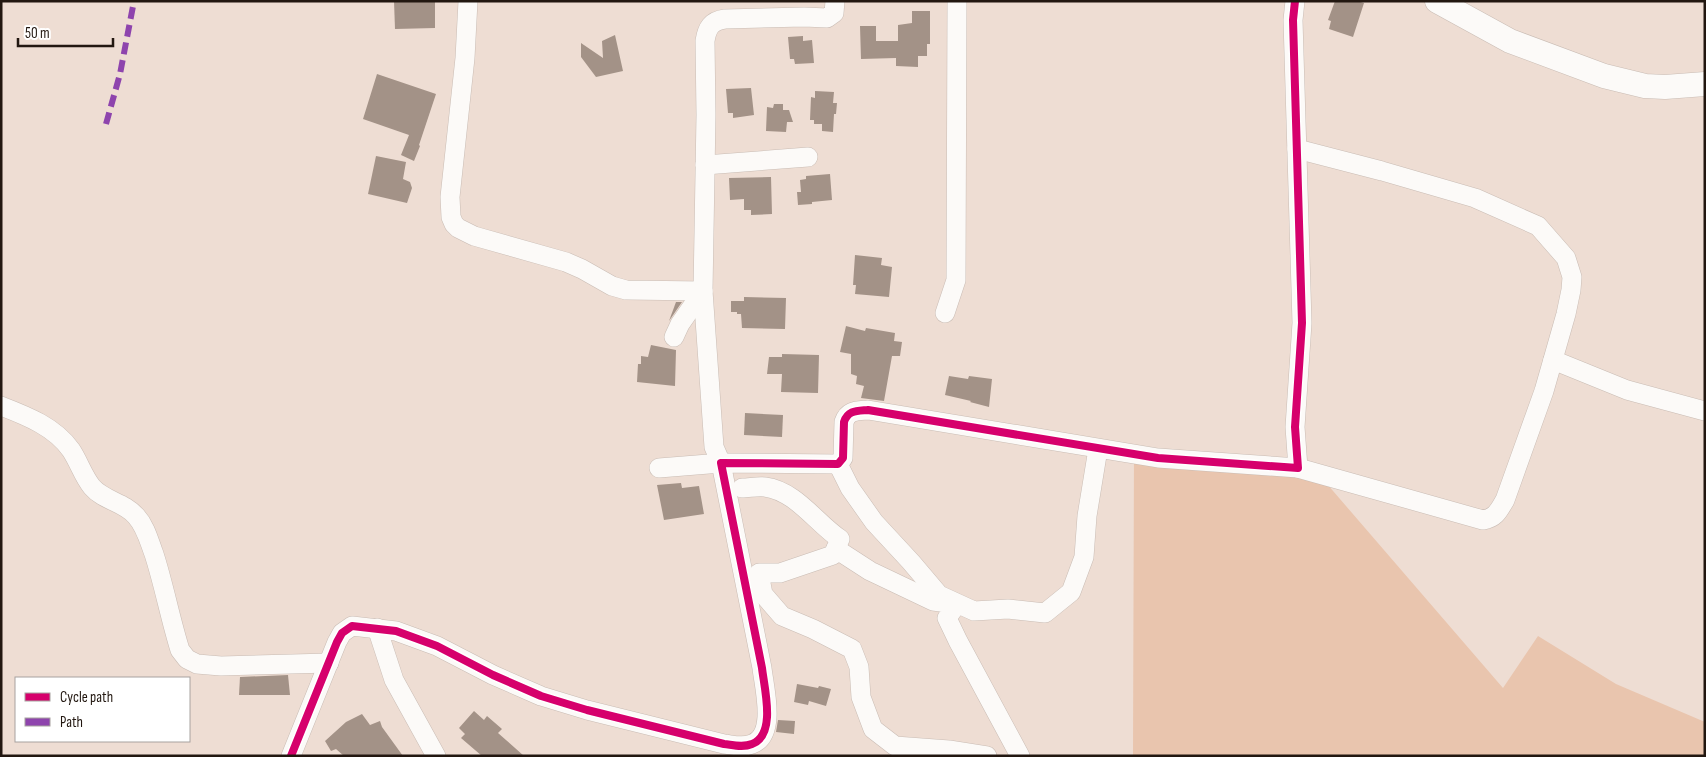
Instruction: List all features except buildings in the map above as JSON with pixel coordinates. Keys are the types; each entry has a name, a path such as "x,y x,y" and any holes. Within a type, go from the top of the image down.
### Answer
{"main road":[{"path":"1437,1 1510,41 1604,76 1645,86 1665,87 1705,84"}],"street":[{"path":"468,1 465,58 450,197 451,217 458,228 491,241 566,262 582,268 612,286 626,290 703,291"},
{"path":"291,756 337,642 346,628 352,626 396,631 420,638 521,688 587,710 724,744 740,746 754,744 762,736 767,713 762,668 720,464 714,447 703,291 705,41 710,25 716,21 725,19 827,18 832,16 836,1"},
{"path":"946,313 956,280 957,1"},
{"path":"1295,1 1293,20 1302,323 1295,427 1298,468"},
{"path":"838,464 843,458 844,422 846,417 853,411 868,410 1158,458 1298,468 1483,520 1490,519 1496,515 1505,500 1544,391 1566,314 1572,277 1566,258 1538,226 1475,198 1297,149"},
{"path":"705,165 808,158"},
{"path":"674,337 680,324 703,291"},
{"path":"1553,360 1627,390 1705,411"},
{"path":"1,406 46,426 56,433 73,452 93,488 102,496 131,511 140,522 146,531 157,563 180,650 186,659 196,664 221,666 329,663"},
{"path":"838,464 850,488 874,522 939,595 974,611 1008,609 1045,613 1071,592 1084,557 1087,516 1098,449"},
{"path":"659,468 720,464 838,464"},
{"path":"742,488 766,487 788,495 840,540 833,555 780,573 759,572 763,594 782,616 852,649 859,667 861,697 873,729 895,746 949,750 987,756"},
{"path":"836,549 870,571 933,601 957,604"},
{"path":"957,604 947,618 1020,756"},
{"path":"377,628 394,680 436,756"}],"shaded area":[{"path":"1134,448 1321,477 1503,688 1538,636 1616,684 1705,722 1705,756 1133,756"}],"marked path":[{"path":"106,124 120,74 134,1"}],"cycle path":[{"path":"291,756 337,642 342,633 352,626 396,631 437,646 493,675 541,696 587,710 724,744 742,746 752,744 760,739 764,731 767,721 766,698 762,668 721,463 838,464 843,458 844,422 848,415 853,412 868,410 1158,458 1298,468 1295,427 1302,323 1293,20 1295,1"}]}
